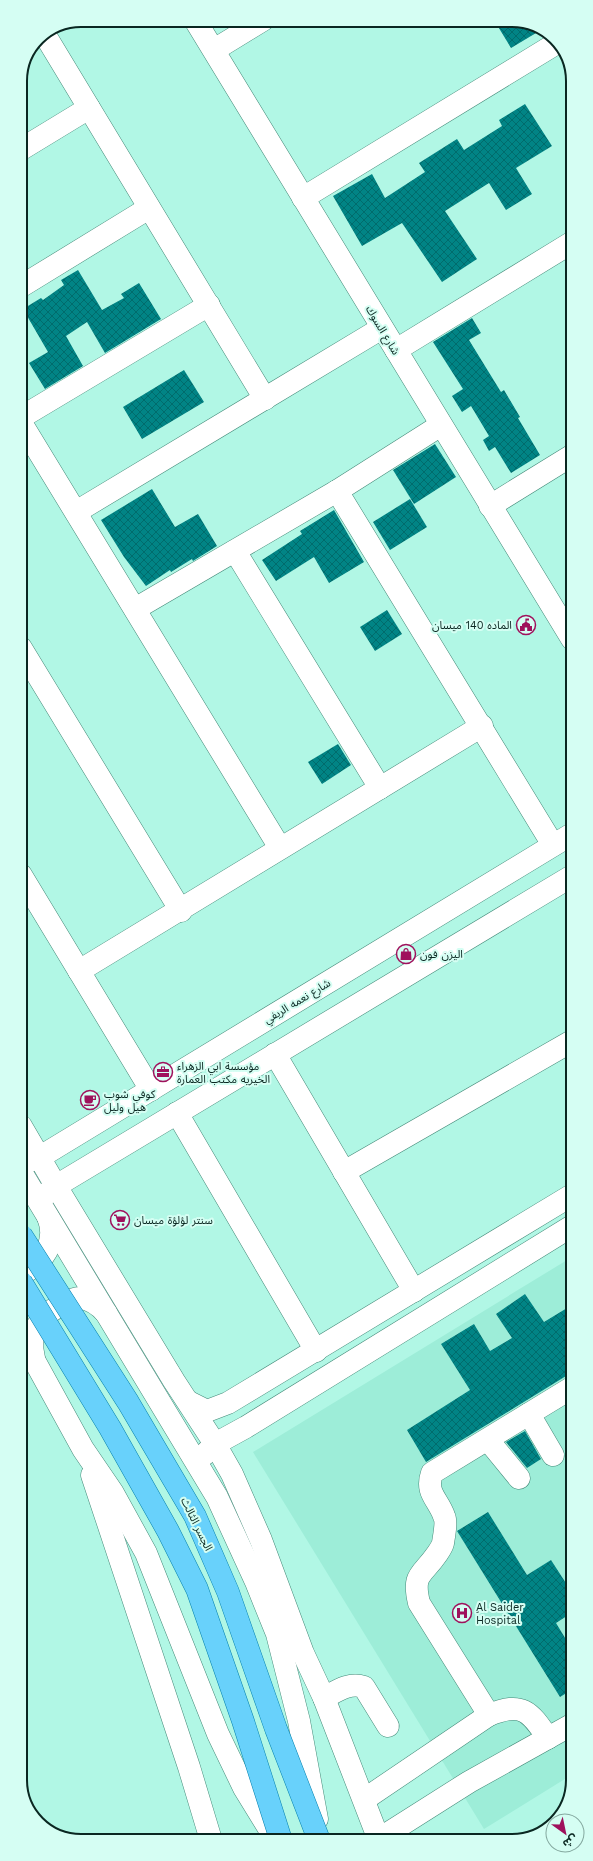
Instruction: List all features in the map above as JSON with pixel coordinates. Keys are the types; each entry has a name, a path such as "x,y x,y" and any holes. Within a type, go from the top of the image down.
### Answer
{"main road":[{"name":"الجسر الثالث","path":"27,1244 128,1402 195,1516 228,1592 276,1730 318,1834"},
{"path":"27,1290 110,1428 168,1530 197,1589 243,1721 279,1834"}],"street":[{"name":"شارع السوك","path":"199,27 566,629"},
{"path":"214,50 252,27"},
{"path":"47,39 265,399"},
{"path":"303,198 553,45"},
{"path":"27,146 89,108"},
{"path":"27,283 149,208"},
{"path":"396,350 566,246"},
{"path":"27,414 209,305"},
{"path":"76,512 382,328"},
{"path":"135,609 337,490 441,425"},
{"path":"27,432 280,848"},
{"path":"490,506 566,459"},
{"path":"337,490 482,726 553,845"},
{"path":"235,551 380,788"},
{"path":"27,658 180,911"},
{"path":"79,971 482,726"},
{"name":"شارع نعمه الريفي","path":"30,1160 151,1090 566,837"},
{"path":"27,1272 31,1270 48,1251 51,1230 43,1206 44,1197 56,1186 566,881"},
{"path":"27,885 151,1090"},
{"path":"344,1172 566,1044"},
{"path":"275,1054 414,1291"},
{"path":"177,1113 316,1351"},
{"path":"27,1149 30,1160 56,1186 151,1343 216,1444 246,1504 303,1653 324,1698 365,1798 377,1834"},
{"path":"27,1181 208,1481 256,1582 277,1634 299,1721 319,1834"},
{"path":"190,1402 207,1411 228,1403 566,1199"},
{"path":"208,1481 202,1463 206,1452 216,1444 566,1230"},
{"path":"27,1343 32,1339 36,1327 44,1316 55,1308 80,1298 91,1301 103,1309 110,1317"},
{"path":"133,1356 151,1343"},
{"path":"27,1348 83,1449 126,1516 146,1553 231,1762 273,1834"},
{"path":"489,1716 419,1603 416,1588 418,1577 433,1560 442,1546 445,1517 431,1491 429,1483 432,1473 566,1391"},
{"path":"228,1403 218,1414 220,1425 224,1430 229,1431 246,1427"},
{"path":"529,1414 553,1455"},
{"path":"488,1440 518,1478"},
{"path":"83,1449 189,1768 209,1834"},
{"path":"324,1698 353,1685 364,1687 388,1726"},
{"path":"365,1798 489,1716 502,1710 518,1709 532,1715 548,1738"},
{"path":"387,1834 469,1782 566,1728"}],"shaded area":[{"name":"ِAl Saider Hospital","path":"566,1261 566,1778 484,1829 253,1452"}],"building":[{"path":"498,27 523,28 536,33 511,48"},
{"path":"525,104 552,146 516,168 532,194 506,210 489,183 445,211 477,259 442,282 402,223 362,246 333,196 372,174 385,198 425,172 419,163 457,139 464,150 502,126 499,120"},
{"path":"78,270 102,310 124,298 121,294 139,283 161,319 105,353 87,322 66,336 83,366 45,389 29,363 48,352 27,316 27,307 41,298 43,300 64,285 61,280"},
{"path":"472,318 481,333 469,340 501,392 504,390 520,417 518,418 540,455 511,473 495,447 489,451 483,440 489,436 471,406 462,412 452,396 463,389 433,342"},
{"path":"184,370 204,402 142,439 123,407"},
{"path":"435,444 456,477 414,504 393,470"},
{"path":"152,489 175,527 198,514 217,546 193,561 192,559 171,572 170,570 146,586 124,557 101,520"},
{"path":"410,499 427,527 390,550 373,522"},
{"path":"334,510 364,562 329,583 314,557 276,581 262,560 302,534 300,531"},
{"path":"387,610 402,634 375,651 360,627"},
{"path":"338,744 351,765 322,784 308,762"},
{"path":"525,1294 544,1322 566,1309 566,1376 426,1462 407,1430 470,1390 441,1344 474,1324 490,1351 512,1338 496,1314"},
{"path":"525,1431 541,1459 527,1468 506,1442"},
{"path":"488,1512 527,1575 551,1560 566,1583 566,1617 556,1623 566,1639 566,1693 560,1697 457,1531"}],"place":[{"name":"الماده 140 ميسان","path":"526,625"},
{"name":"اليزن فون","path":"406,954"},
{"name":"مؤسسة ابي الزهراء الخيريه مكتب العمارة","path":"163,1072"},
{"name":"كوفي شوب هيل وليل","path":"90,1100"},
{"name":"سنتر لؤلؤة ميسان","path":"120,1220"},
{"name":"ِAl Saider Hospital","path":"462,1613"}]}
